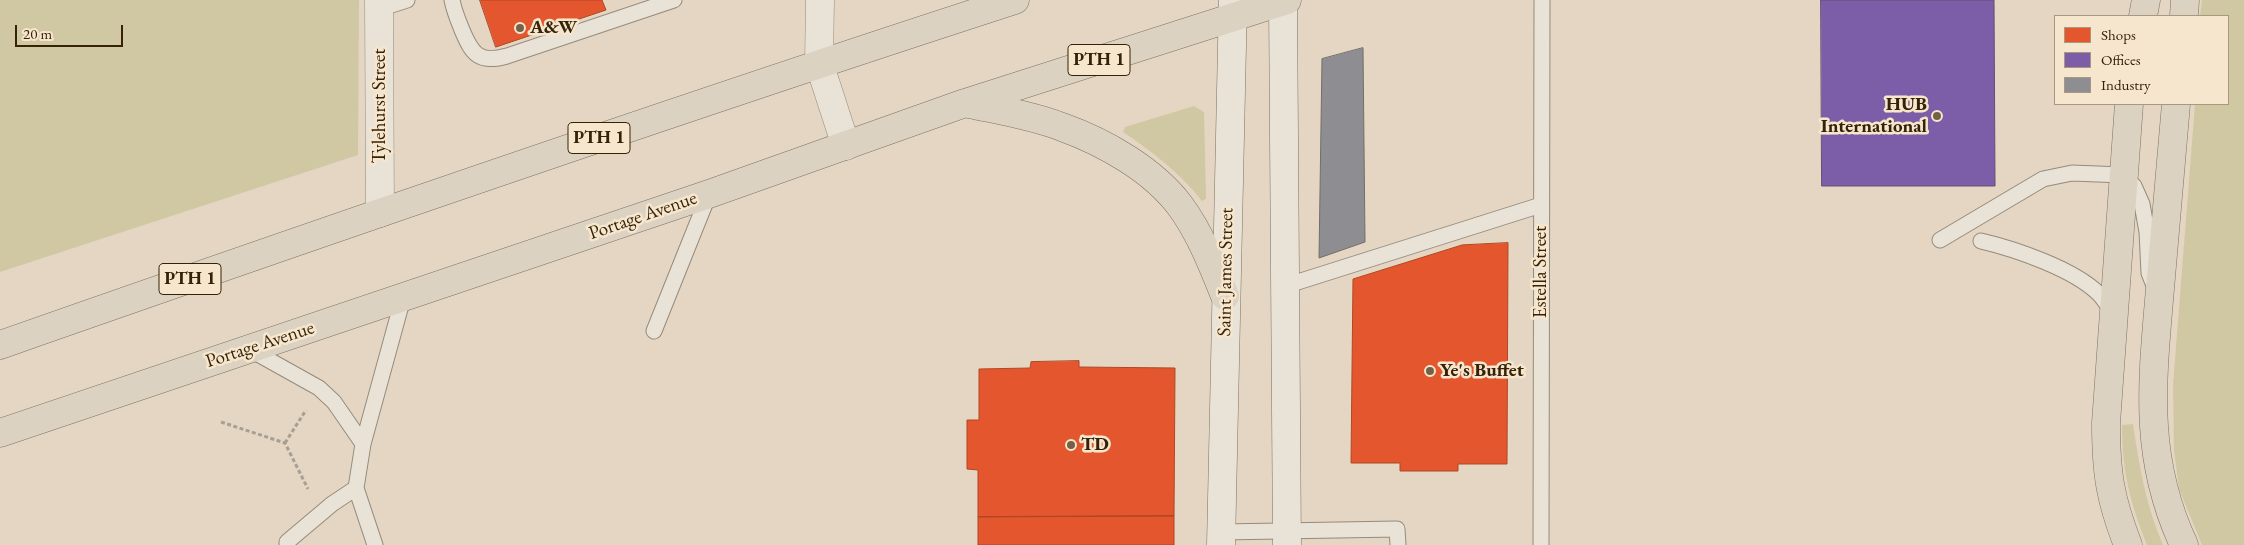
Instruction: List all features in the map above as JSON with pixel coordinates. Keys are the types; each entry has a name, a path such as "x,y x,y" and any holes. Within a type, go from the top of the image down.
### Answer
{"highway":[{"name":"PTH 1","path":"0,345 819,63 1016,0"},
{"name":"Portage Avenue","path":"0,433 708,194 1233,9 1284,0"},
{"path":"2143,15 2146,0"},
{"path":"2184,15 2185,0"},
{"path":"965,103 1062,126 1119,154 1146,171 1165,188 1188,218 1210,259 1225,296"},
{"path":"2128,545 2109,488 2106,460 2106,423 2129,105"},
{"path":"2176,105 2159,301 2152,411 2155,450 2162,484 2173,522 2184,545"}],"main road":[{"path":"820,0 819,63 846,146"},
{"path":"1284,0 1286,538"},
{"name":"Tylehurst Street","path":"379,4 380,213"},
{"name":"Saint James Street","path":"1221,538 1233,9"}],"lane":[{"path":"379,4 407,0"},
{"path":"452,0 457,18 472,52 491,59 506,56 674,0"},
{"name":"Estella Street","path":"1541,545 1542,0"},
{"path":"1940,240 2043,179 2072,173 2123,175 2134,186 2142,204 2147,232 2149,273 2159,301"},
{"path":"654,331 708,194"},
{"path":"1285,286 1541,205"},
{"path":"1981,241 2029,256 2083,282 2098,292 2113,313"},
{"path":"375,545 356,488 363,444 403,298"},
{"path":"249,348 319,388 343,414 363,444"},
{"path":"287,545 319,514 356,488"},
{"path":"1221,538 1286,538 1398,529 1398,545"}],"path":[{"path":"285,443 319,388"},
{"path":"221,422 285,443 319,514"}],"shaded area":[{"path":"0,0 359,0 358,155 0,272"},
{"path":"2202,0 2244,0 2244,545 2202,545 2179,489 2174,450 2173,385 2195,105 2229,105 2229,15 2200,15"},
{"path":"1194,106 1204,112 1206,199 1202,201 1165,163 1123,132 1125,127"},
{"path":"2133,424 2148,500 2163,545 2147,545 2128,486 2125,472 2122,425"}],"building: Shops":[{"name":"A&W","path":"480,0 602,0 606,10 496,47"},
{"name":"Ye's Buffet","path":"1508,243 1507,464 1458,464 1458,471 1400,471 1400,463 1351,463 1353,279 1462,245"},
{"name":"TD","path":"1079,361 1079,367 1175,368 1174,516 978,517 978,470 967,469 967,420 979,420 979,369 1030,368 1031,362"},
{"path":"1174,516 1174,545 978,545 978,517"}],"building: Offices":[{"path":"1821,0 1994,0 1995,186 1822,186"}],"building: Industry":[{"path":"1363,48 1365,242 1319,258 1322,59"}],"place":[{"name":"A&W","path":"520,28"},
{"name":"HUB International","path":"1937,116"},
{"name":"Ye's Buffet","path":"1430,371"},
{"name":"TD","path":"1071,445"}]}
